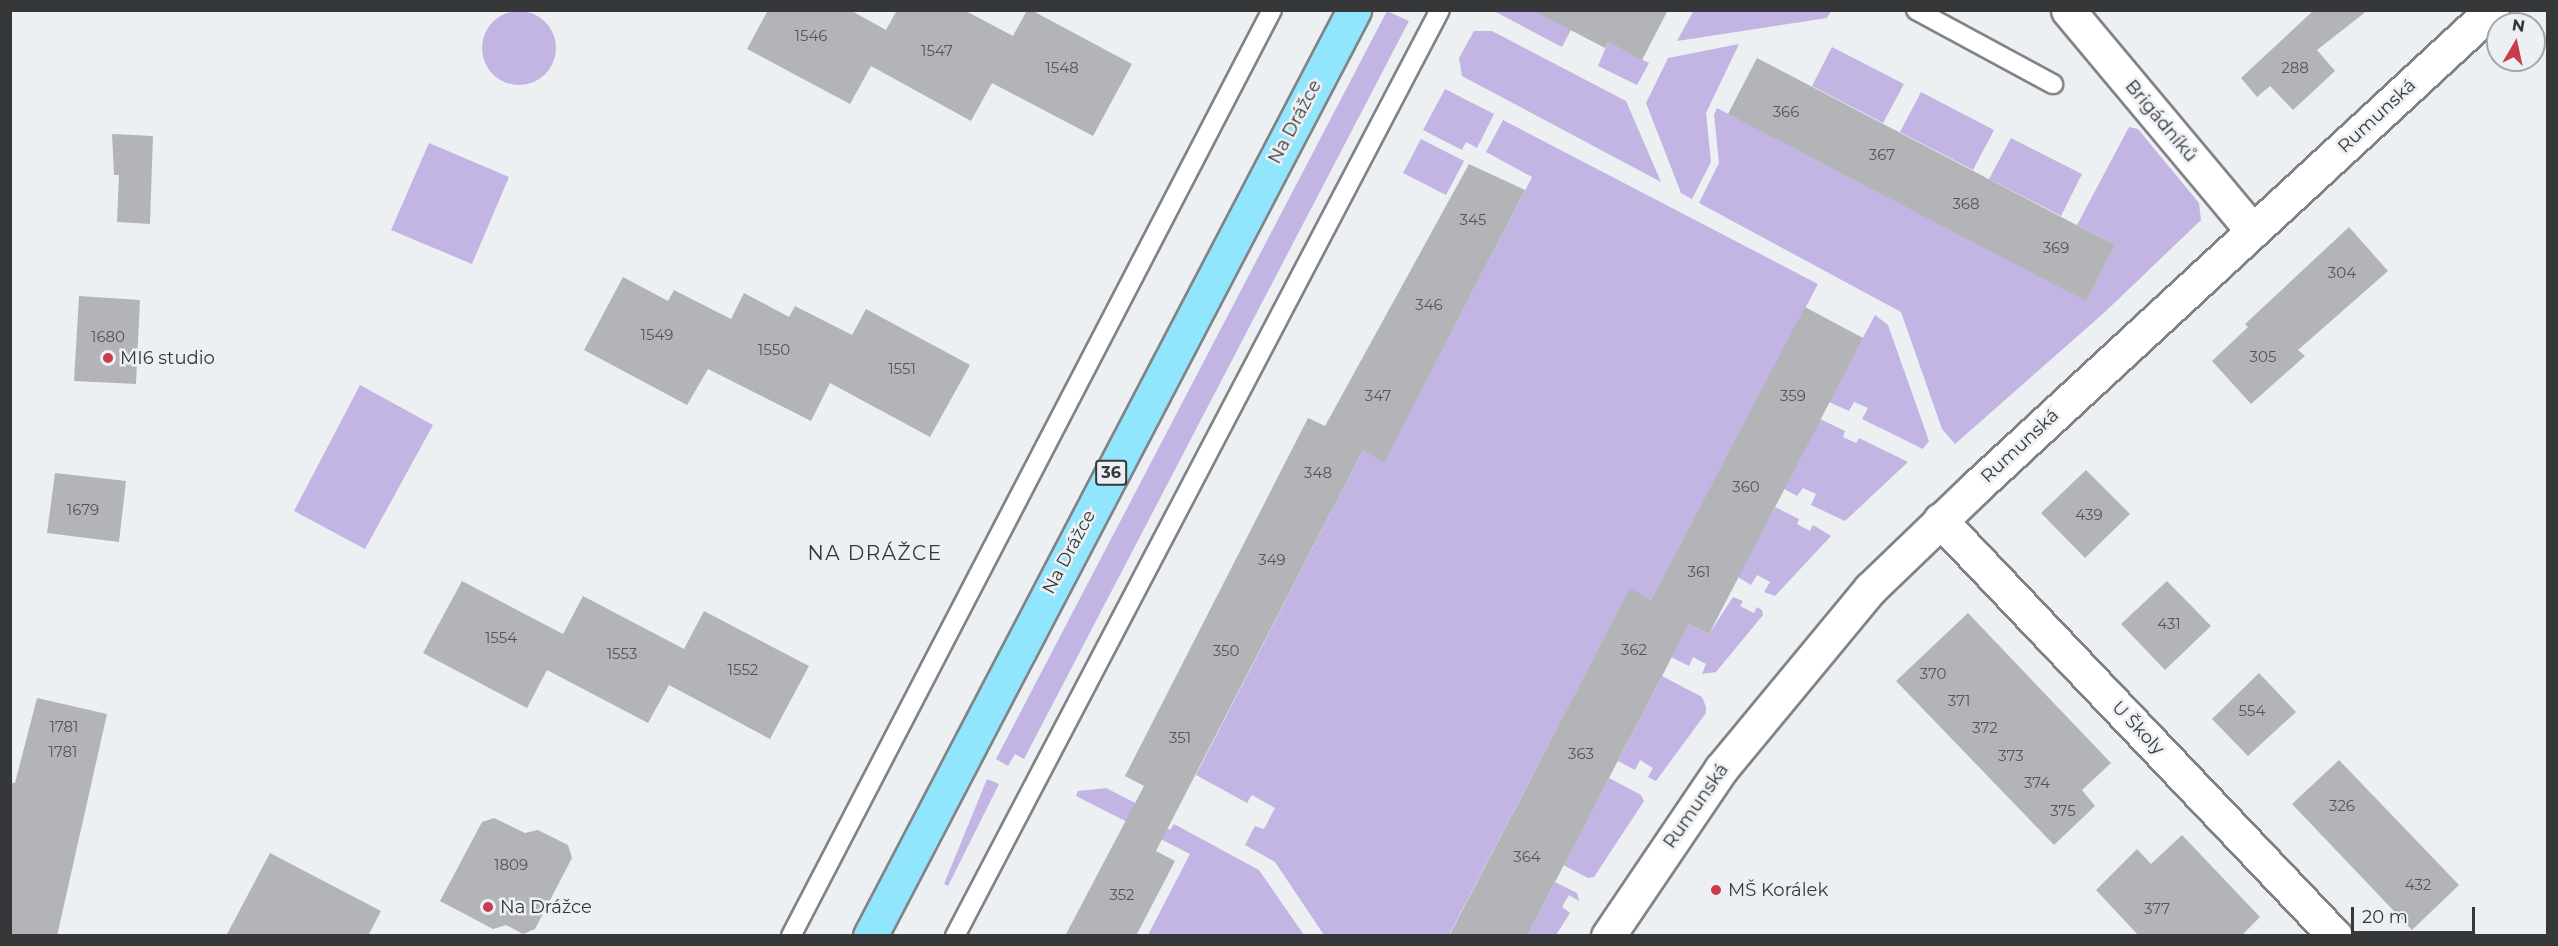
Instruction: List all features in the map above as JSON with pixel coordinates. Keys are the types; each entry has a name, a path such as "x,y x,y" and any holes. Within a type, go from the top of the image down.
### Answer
{"main road":[{"name":"Na Drážce","path":"870,936 1354,10"}],"street":[{"name":"Brigádníků","path":"2068,10 2253,231"},
{"name":"Rumunská","path":"1608,936 1721,769 1870,590 1940,520 2492,10"},
{"name":"U Školy","path":"1940,520 2335,936"}],"lane":[{"path":"791,936 1272,10"},
{"path":"955,936 1440,10"},
{"path":"1916,10 2053,84"}],"shaded area":[{"path":"1694,10 1831,11 1827,18 1677,41"},
{"path":"519,11 533,14 545,22 553,34 556,48 553,62 545,74 533,82 519,85 505,82 493,74 485,62 482,48 485,34 493,22 505,14"},
{"path":"1387,11 1409,21 1024,759 1015,754 1008,766 996,759"},
{"path":"1494,11 1549,11 1574,24 1562,47"},
{"path":"1474,31 1492,31 1626,101 1661,182 1462,76 1459,58"},
{"path":"1608,42 1649,63 1637,85 1598,66"},
{"path":"1739,44 1706,113 1711,162 1692,199 1681,193 1646,103 1668,58"},
{"path":"1832,47 1904,84 1883,123 1812,86"},
{"path":"1445,89 1494,114 1477,148 1466,142 1462,150 1423,130"},
{"path":"1921,92 1994,130 1973,170 1900,132"},
{"path":"1717,108 2086,300 2115,245 2077,225 2129,127 2138,129 2199,203 2201,220 2106,311 1955,444 1942,429 1901,312 1699,203 1719,163 1714,115"},
{"path":"1503,120 1818,284 1651,600 1630,589 1449,935 1324,935 1275,862 1245,845 1255,826 1264,829 1275,808 1252,795 1247,803 1196,775 1363,450 1384,462 1532,177 1486,152"},
{"path":"2011,138 2082,174 2061,216 1989,179"},
{"path":"1421,139 1464,161 1446,195 1403,173"},
{"path":"429,143 509,177 472,264 391,230"},
{"path":"1875,315 1888,325 1929,441 1923,449 1862,419 1868,408 1854,402 1849,411 1829,402"},
{"path":"360,385 433,425 365,549 294,511"},
{"path":"1820,419 1845,431 1843,437 1856,443 1859,438 1908,462 1845,521 1811,505 1816,494 1803,488 1797,496 1784,489"},
{"path":"1775,507 1799,519 1797,524 1810,531 1813,525 1831,536 1775,596 1764,592 1770,582 1757,575 1751,585 1738,577"},
{"path":"1733,597 1743,601 1740,606 1754,613 1757,607 1762,610 1763,615 1716,672 1702,674 1706,664 1693,657 1689,666 1671,657 1689,624 1709,634"},
{"path":"1662,676 1702,697 1706,713 1656,781 1648,777 1653,768 1640,760 1635,770 1618,761"},
{"path":"1609,778 1641,795 1644,801 1594,877 1588,878 1563,865"},
{"path":"987,779 999,784 948,886 944,884"},
{"path":"1106,788 1147,809 1143,816 1170,830 1174,824 1259,870 1304,935 1148,935 1190,854 1076,796 1078,791"},
{"path":"1555,882 1577,893 1579,901 1569,895 1562,907 1570,913 1556,935 1527,936"}],"building":[{"path":"768,10 850,10 886,30 897,10 964,10 1013,36 1027,10 1031,10 1132,64 1093,136 992,83 971,121 871,66 850,104 747,49"},
{"path":"1532,10 1668,10 1642,60 1608,42 1605,48"},
{"path":"2314,10 2368,10 2317,50 2335,71 2293,110 2270,86 2257,97 2241,78"},
{"path":"1757,58 2115,245 2086,301 1728,114"},
{"path":"112,134 153,136 150,224 117,222 119,175 114,175"},
{"path":"1469,164 1525,190 1384,463 1363,450 1156,851 1175,861 1136,936 1065,936 1144,786 1125,776 1308,418 1325,426"},
{"path":"2349,227 2388,271 2298,350 2305,356 2251,404 2212,361 2248,327 2245,324"},
{"path":"623,277 668,301 674,290 731,319 744,293 789,317 795,306 852,335 866,309 970,365 930,437 830,383 811,421 708,369 687,405 584,350"},
{"path":"79,296 140,300 136,384 74,381"},
{"path":"1805,307 1863,338 1709,634 1689,624 1527,936 1449,936 1630,588 1651,600"},
{"path":"2086,470 2130,514 2085,558 2041,513"},
{"path":"55,473 126,481 119,542 47,533"},
{"path":"462,581 563,634 583,596 684,649 704,611 809,666 770,739 669,685 648,723 547,670 527,708 423,653"},
{"path":"2167,581 2211,626 2165,670 2121,624"},
{"path":"1968,613 2111,763 2082,790 2095,806 2054,845 1896,681"},
{"path":"2259,673 2296,712 2248,756 2212,719"},
{"path":"37,698 107,714 57,936 10,936 10,782 15,783"},
{"path":"2339,760 2459,885 2412,930 2292,804"},
{"path":"494,818 525,833 538,830 568,845 572,858 535,929 523,934 506,925 493,929 440,901 482,822"},
{"path":"2182,835 2260,917 2241,936 2139,936 2096,890 2137,849 2151,864"},
{"path":"270,853 381,911 368,936 226,936"}],"place":[{"name":"MI6 studio","path":"108,358"},
{"name":"MŠ Korálek","path":"1716,890"},
{"name":"Na Drážce","path":"488,907"}],"district":[{"name":"NA DRÁŽCE","path":"875,553"}]}
